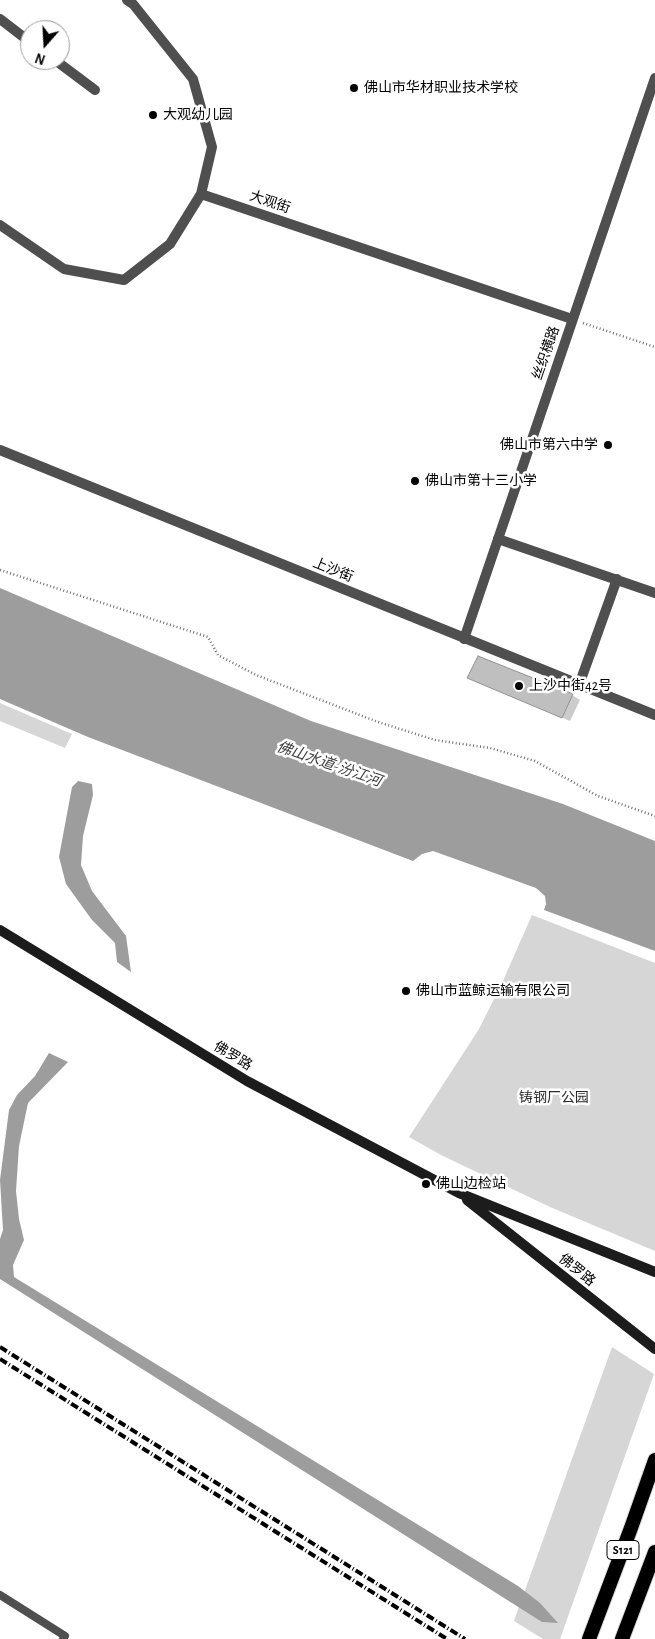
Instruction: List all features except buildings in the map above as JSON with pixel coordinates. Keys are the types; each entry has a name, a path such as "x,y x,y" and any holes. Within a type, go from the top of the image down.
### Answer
{"highway":[{"name":"S121","path":"589,1639 632,1528 655,1460"},
{"name":"S121","path":"622,1639 655,1552"}],"main road":[{"name":"佛罗路","path":"0,930 247,1080 459,1193 655,1272"},
{"name":"佛罗路","path":"459,1193 655,1349"}],"street":[{"path":"0,225 64,269 124,280 170,244 201,194 212,147 193,79 131,1"},
{"path":"0,19 20,34"},
{"path":"68,70 95,90"},
{"name":"丝织横路","path":"464,638 655,78"},
{"name":"大观街","path":"201,194 572,319"},
{"name":"上沙街","path":"0,450 655,715"},
{"path":"498,538 655,593"},
{"path":"579,685 617,579"}],"lane":[{"path":"0,1595 65,1636 64,1639"}],"path":[{"path":"572,319 655,347"},
{"path":"0,570 208,637 218,655 256,675 378,722 434,740 490,748 535,762 598,796 655,816"}],"green space":[{"path":"0,703 72,734 65,748 0,721"},
{"name":"铸钢厂公园","path":"532,915 655,963 655,1251 550,1207 441,1155 409,1137 479,1029"},
{"path":"612,1347 654,1374 560,1639 543,1639 514,1621"}],"water":[{"name":"佛山水道-汾江河","path":"0,588 311,721 563,804 655,841 655,951 544,910 546,904 545,896 536,888 433,851 422,854 413,861 88,737 0,699"},
{"path":"78,781 92,784 93,795 83,836 81,865 92,891 126,936 131,972 117,962 115,943 92,920 66,884 59,857 72,787"},
{"path":"49,1053 68,1062 28,1103 19,1146 16,1191 19,1219 24,1240 13,1265 14,1277 518,1586 540,1603 558,1623 542,1622 0,1279 0,1239 3,1230 0,1180 9,1110 17,1095 35,1076"}],"railway":[{"path":"0,1347 465,1639"},
{"path":"0,1359 447,1639"}],"place":[{"name":"佛山市华材职业技术学校","path":"354,88"},
{"name":"大观幼儿园","path":"153,115"},
{"name":"佛山市第六中学","path":"608,445"},
{"name":"佛山市第十三小学","path":"415,481"},
{"name":"上沙中街42号","path":"519,686"},
{"name":"佛山市蓝鲸运输有限公司","path":"406,991"},
{"name":"佛山边检站","path":"426,1184"}]}
